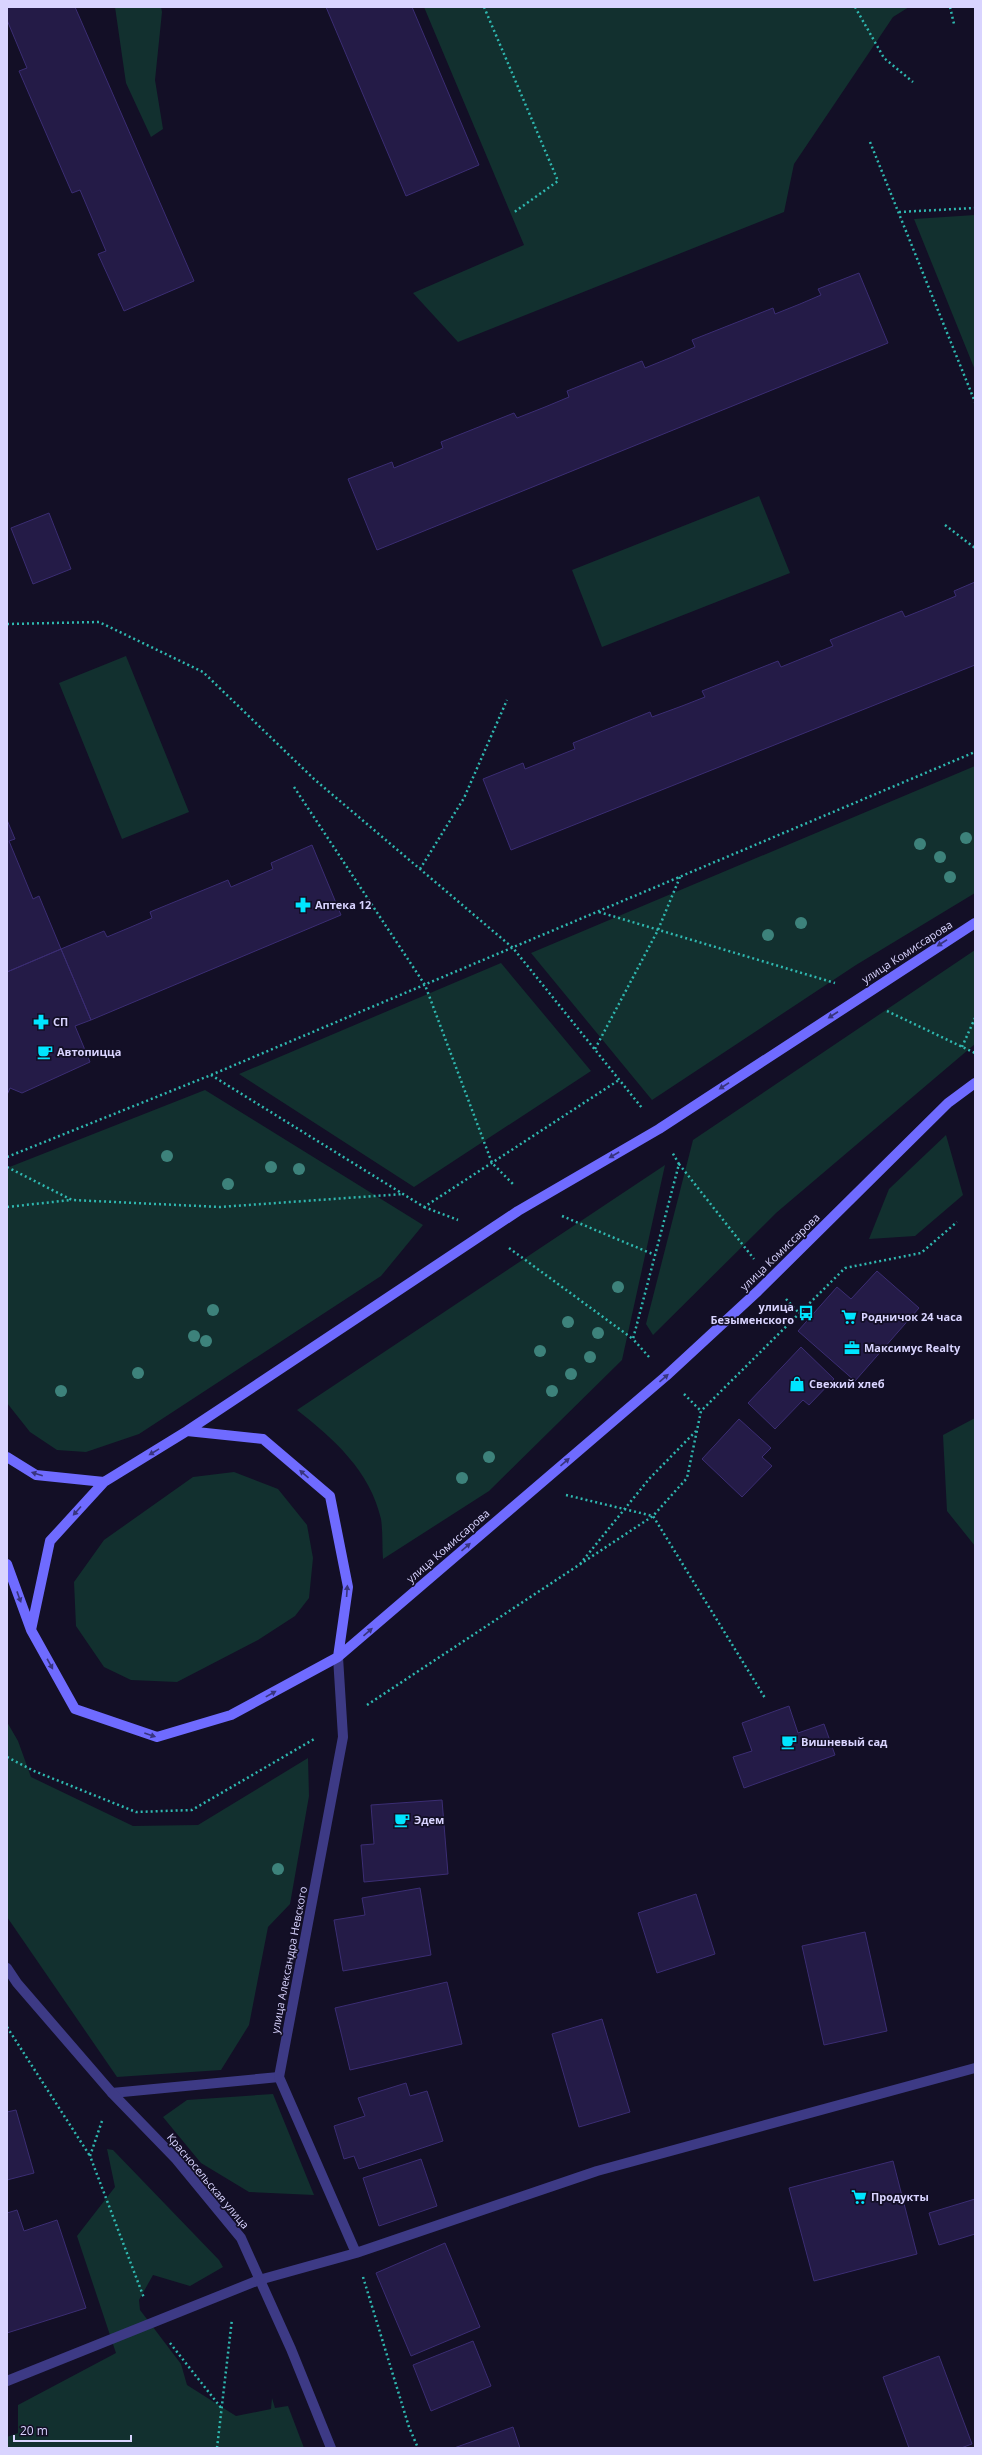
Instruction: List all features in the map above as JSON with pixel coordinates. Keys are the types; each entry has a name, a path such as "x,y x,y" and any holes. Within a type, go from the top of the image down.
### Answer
{"main road":[{"name":"улица Комиссарова","path":"104,1482 188,1431 531,1203 659,1129 975,923"},
{"name":"улица Комиссарова","path":"31,1630 75,1709 157,1737 231,1715 338,1657 666,1376 770,1279 948,1103 975,1083"},
{"path":"188,1431 263,1439 330,1496 348,1587 338,1657"},
{"path":"7,1457 36,1475 104,1482"},
{"path":"31,1630 50,1541 104,1482"},
{"path":"7,1564 31,1630"}],"street":[{"name":"улица Александра Невского","path":"279,2077 343,1737 338,1657"},
{"name":"Красносельская улица","path":"7,1968 17,1983 112,2093 176,2159 241,2238 291,2350 331,2448"},
{"path":"7,2381 259,2280 356,2253 597,2171 975,2068"},
{"path":"112,2093 279,2077 356,2253"}],"path":[{"path":"484,7 558,182 512,213"},
{"path":"855,7 884,58 913,82"},
{"path":"950,7 954,24"},
{"path":"870,142 975,402"},
{"path":"899,212 975,208"},
{"path":"945,526 975,548"},
{"path":"7,624 99,622 203,672 314,779 513,948 659,1129 679,1164 799,1314"},
{"path":"420,869 464,798 507,700"},
{"path":"7,1157 211,1075 975,752"},
{"path":"294,787 425,985 492,1163 531,1203 655,1255"},
{"path":"595,1049 658,930 681,877"},
{"path":"598,912 831,981 859,998 975,1053"},
{"path":"962,1047 975,1018"},
{"path":"211,1075 424,1207 487,1232 633,1339 666,1376 701,1411"},
{"path":"424,1207 619,1080"},
{"path":"633,1339 679,1164"},
{"path":"7,1168 72,1200"},
{"path":"7,1207 72,1200 220,1207 403,1194"},
{"path":"7,1757 34,1771 136,1812 192,1810 342,1723 434,1659 653,1516 687,1478 701,1411 845,1268 921,1252 957,1222"},
{"path":"578,1566 649,1479 697,1431"},
{"path":"535,1488 653,1516 765,1698"},
{"path":"7,2027 90,2156 153,2322 222,2409"},
{"path":"90,2156 112,2093"},
{"path":"356,2253 409,2427 418,2448"},
{"path":"217,2448 235,2290"}],"green space":[{"path":"115,7 161,7 162,12 155,80 163,129 151,137 126,83"},
{"path":"424,7 909,7 893,17 794,164 784,212 458,342 413,293 524,245"},
{"path":"975,215 975,370 914,219"},
{"path":"759,496 790,573 602,647 572,570"},
{"path":"126,656 189,812 122,839 59,683"},
{"path":"975,766 975,893 856,965 652,1100 531,953"},
{"path":"975,950 975,1044 776,1213 653,1335 646,1324 693,1140"},
{"path":"501,963 591,1071 414,1187 239,1074"},
{"path":"205,1090 423,1225 381,1276 139,1434 86,1452 57,1450 30,1432 7,1403 7,1168"},
{"path":"946,1135 963,1195 915,1236 869,1239 889,1189"},
{"path":"665,1165 622,1360 489,1491 383,1559 381,1519 376,1502 368,1486 349,1457 297,1410"},
{"path":"975,1418 975,1546 947,1511 943,1435"},
{"path":"234,1472 278,1489 307,1525 313,1558 309,1598 295,1616 258,1640 177,1682 131,1680 104,1667 76,1626 74,1582 104,1540 193,1477"},
{"path":"7,1722 18,1741 31,1777 133,1826 198,1825 308,1758 309,1796 290,1904 268,1927 249,2025 221,2070 117,2077 7,1917"},
{"path":"273,2094 314,2195 249,2192 201,2163 163,2117 187,2100"},
{"path":"107,2149 113,2150 219,2260 223,2267 190,2286 153,2275 139,2300 140,2310 181,2364 187,2385 236,2416 271,2409 272,2398 275,2408 288,2406 304,2448 7,2448 7,2437 18,2433 18,2405 116,2353 77,2236 115,2187"}],"building":[{"path":"7,7 75,7 194,281 124,311 98,254 106,251 80,190 72,193 19,71 27,68 7,20"},
{"path":"326,7 412,7 479,165 406,196"},
{"path":"859,273 888,343 377,550 348,479 392,462 394,468 443,448 441,442 514,413 517,418 545,407 569,397 567,391 642,361 645,368 695,347 692,340 773,308 775,314 800,304 821,295 818,289"},
{"path":"49,513 71,569 33,584 11,528"},
{"path":"975,582 975,665 511,850 483,779 523,763 525,769 575,749 573,743 650,712 652,717 705,697 702,691 778,661 781,667 833,646 830,640 902,611 905,617 956,596 954,591"},
{"path":"7,820 15,839 9,841 33,899 39,896 61,949 7,972"},
{"path":"312,845 341,915 91,1020 61,949 104,931 107,937 152,918 150,912 228,880 231,887 273,869 271,863"},
{"path":"61,949 91,1020 75,1026 90,1062 22,1093 10,1088 7,1095 7,972"},
{"path":"877,1271 919,1308 855,1381 798,1331 837,1287 851,1299"},
{"path":"801,1347 834,1379 809,1405 803,1400 775,1429 748,1403"},
{"path":"739,1419 771,1448 762,1457 772,1466 742,1497 702,1459"},
{"name":"Вишневый сад","path":"789,1706 798,1733 824,1724 835,1755 744,1788 733,1757 752,1751 742,1723"},
{"path":"442,1800 448,1874 364,1882 361,1845 374,1844 371,1805"},
{"path":"420,1888 431,1955 343,1971 334,1920 365,1915 362,1898"},
{"path":"696,1894 715,1954 657,1973 638,1913"},
{"path":"865,1932 887,2031 824,2045 802,1946"},
{"path":"447,1982 462,2044 350,2070 335,2008"},
{"path":"602,2019 630,2112 579,2127 552,2034"},
{"path":"406,2083 410,2096 427,2091 443,2141 359,2169 354,2156 344,2159 334,2126 365,2116 358,2098"},
{"path":"16,2110 34,2173 7,2180 7,2112"},
{"path":"421,2159 437,2206 379,2226 363,2178"},
{"path":"893,2161 917,2254 814,2281 789,2188"},
{"path":"975,2199 975,2234 939,2245 929,2213"},
{"path":"17,2210 24,2231 57,2220 86,2308 7,2333 7,2213"},
{"path":"445,2243 480,2327 411,2356 376,2273"},
{"path":"473,2341 491,2386 431,2411 413,2365"},
{"path":"939,2356 972,2444 961,2448 909,2448 883,2377"},
{"path":"513,2427 520,2448 454,2448"}],"place":[{"name":"Аптека 12","path":"303,905"},
{"name":"СП","path":"41,1022"},
{"name":"Автопицца","path":"45,1052"},
{"name":"улица Безыменского","path":"806,1313"},
{"name":"Родничок 24 часа","path":"849,1317"},
{"name":"Максимус Realty","path":"852,1348"},
{"name":"Свежий хлеб","path":"797,1384"},
{"name":"Вишневый сад","path":"789,1742"},
{"name":"Эдем","path":"402,1820"},
{"name":"Продукты","path":"859,2197"}]}
